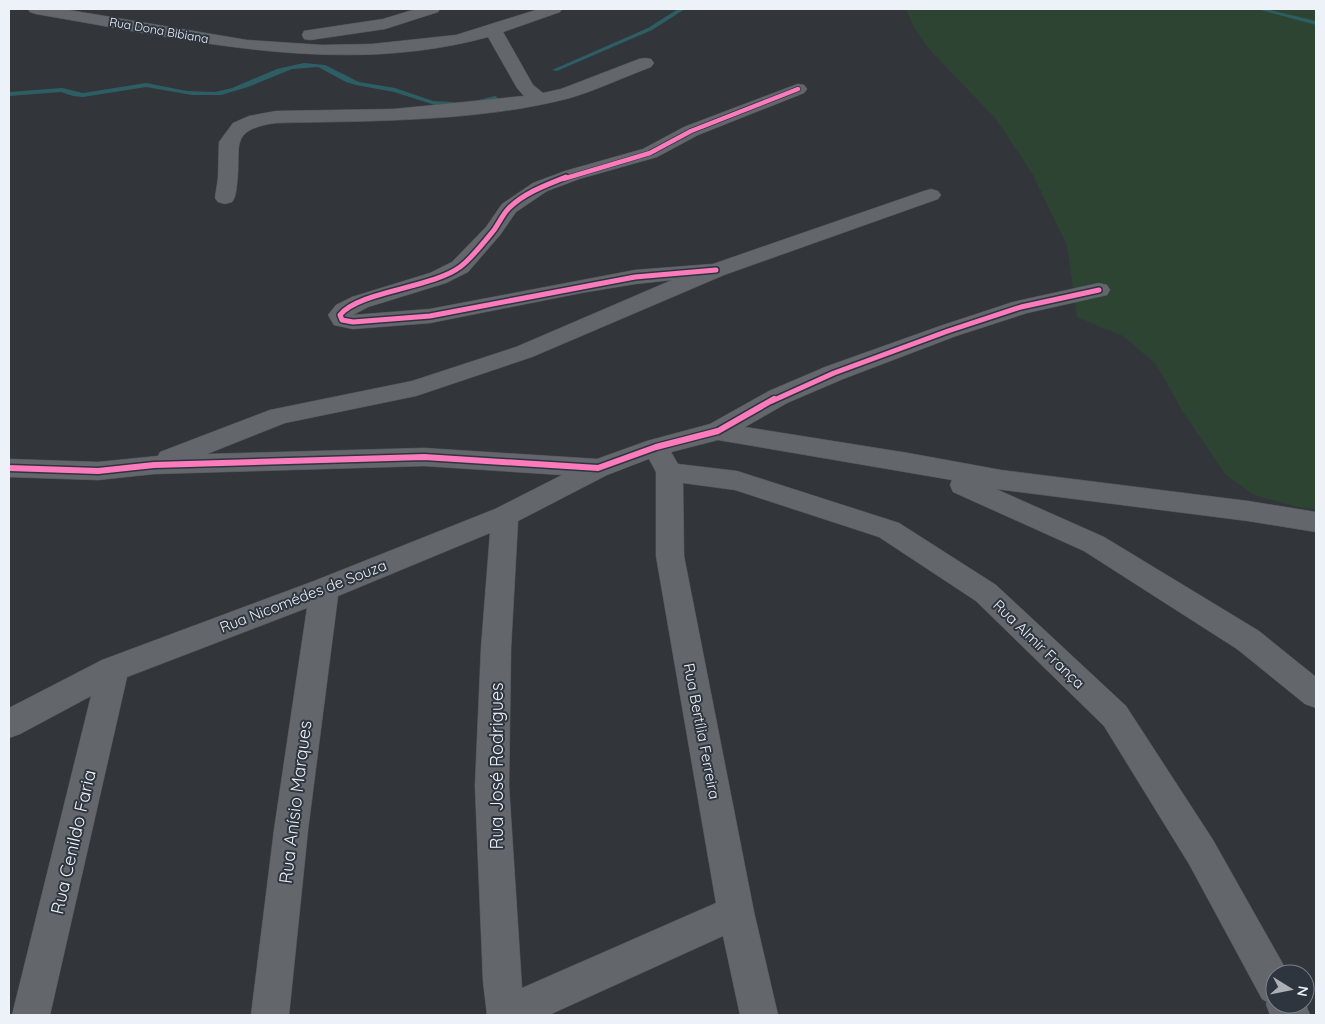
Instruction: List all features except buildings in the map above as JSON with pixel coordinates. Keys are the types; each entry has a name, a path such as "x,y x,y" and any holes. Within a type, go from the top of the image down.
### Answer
{"street":[{"name":"Rua Dona Bibiana","path":"36,9 224,41"},
{"path":"224,41 278,38 346,30 385,24 432,9"},
{"path":"224,41 247,45 322,50 372,49 456,40 493,30 554,9"},
{"path":"493,30 526,88 539,99"},
{"path":"225,198 228,178 229,142 240,127 256,120 276,117 394,114 491,106 539,99 566,94 646,63"},
{"path":"716,270 635,277 590,284 430,316 353,322 342,320 340,315 360,302 438,278 460,266 493,231 509,208 540,187 572,175 650,153 691,131 798,89"},
{"path":"154,465 279,416 416,388 524,352 716,270 931,195"},
{"path":"718,431 778,397 834,373 1021,307 1099,290"},
{"path":"718,431 908,462 1002,480 1248,511 1316,522"},
{"name":"Rua Nicomédes de Souza","path":"9,724 114,669 324,589 505,516 598,468 662,460 718,431"},
{"path":"9,468 98,471 154,465 424,457 598,468"},
{"name":"Rua Bertília Ferreira","path":"662,460 670,556 736,912 759,1015"},
{"name":"Rua Almir França","path":"662,460 737,481 889,530 986,593 1115,716 1201,852 1265,968"},
{"path":"908,462 1001,500 1094,544 1248,640 1316,695"},
{"name":"Rua José Rodrigues","path":"505,516 496,648 492,786 502,980 506,1015"},
{"name":"Rua Anísio Marques","path":"270,1015 291,830 324,589"},
{"name":"Rua Cenildo Faria","path":"31,1015 114,669"},
{"path":"506,1015 736,912"}],"green space":[{"path":"906,9 1316,9 1316,509 1298,507 1254,495 1226,475 1183,412 1156,364 1123,336 1077,317 1067,245 1032,173 996,119 928,48 914,27"}],"waterway":[{"path":"555,70 650,29 682,9"},
{"path":"1260,9 1316,23"},
{"path":"9,94 62,90 83,95 146,85 187,93 215,94 246,86 291,67 318,65 352,82 395,90 432,102 452,104"},
{"path":"474,102 495,98"}],"cycle path":[{"path":"716,270 635,277 430,316 353,322 342,320 340,315 344,310 360,302 438,278 460,267 493,231 509,208 540,187 572,175 650,153 691,131 798,89"},
{"path":"9,468 98,471 154,465 424,457 598,468 656,447 718,431 778,397 834,373 948,331 1021,307 1099,290"}]}
